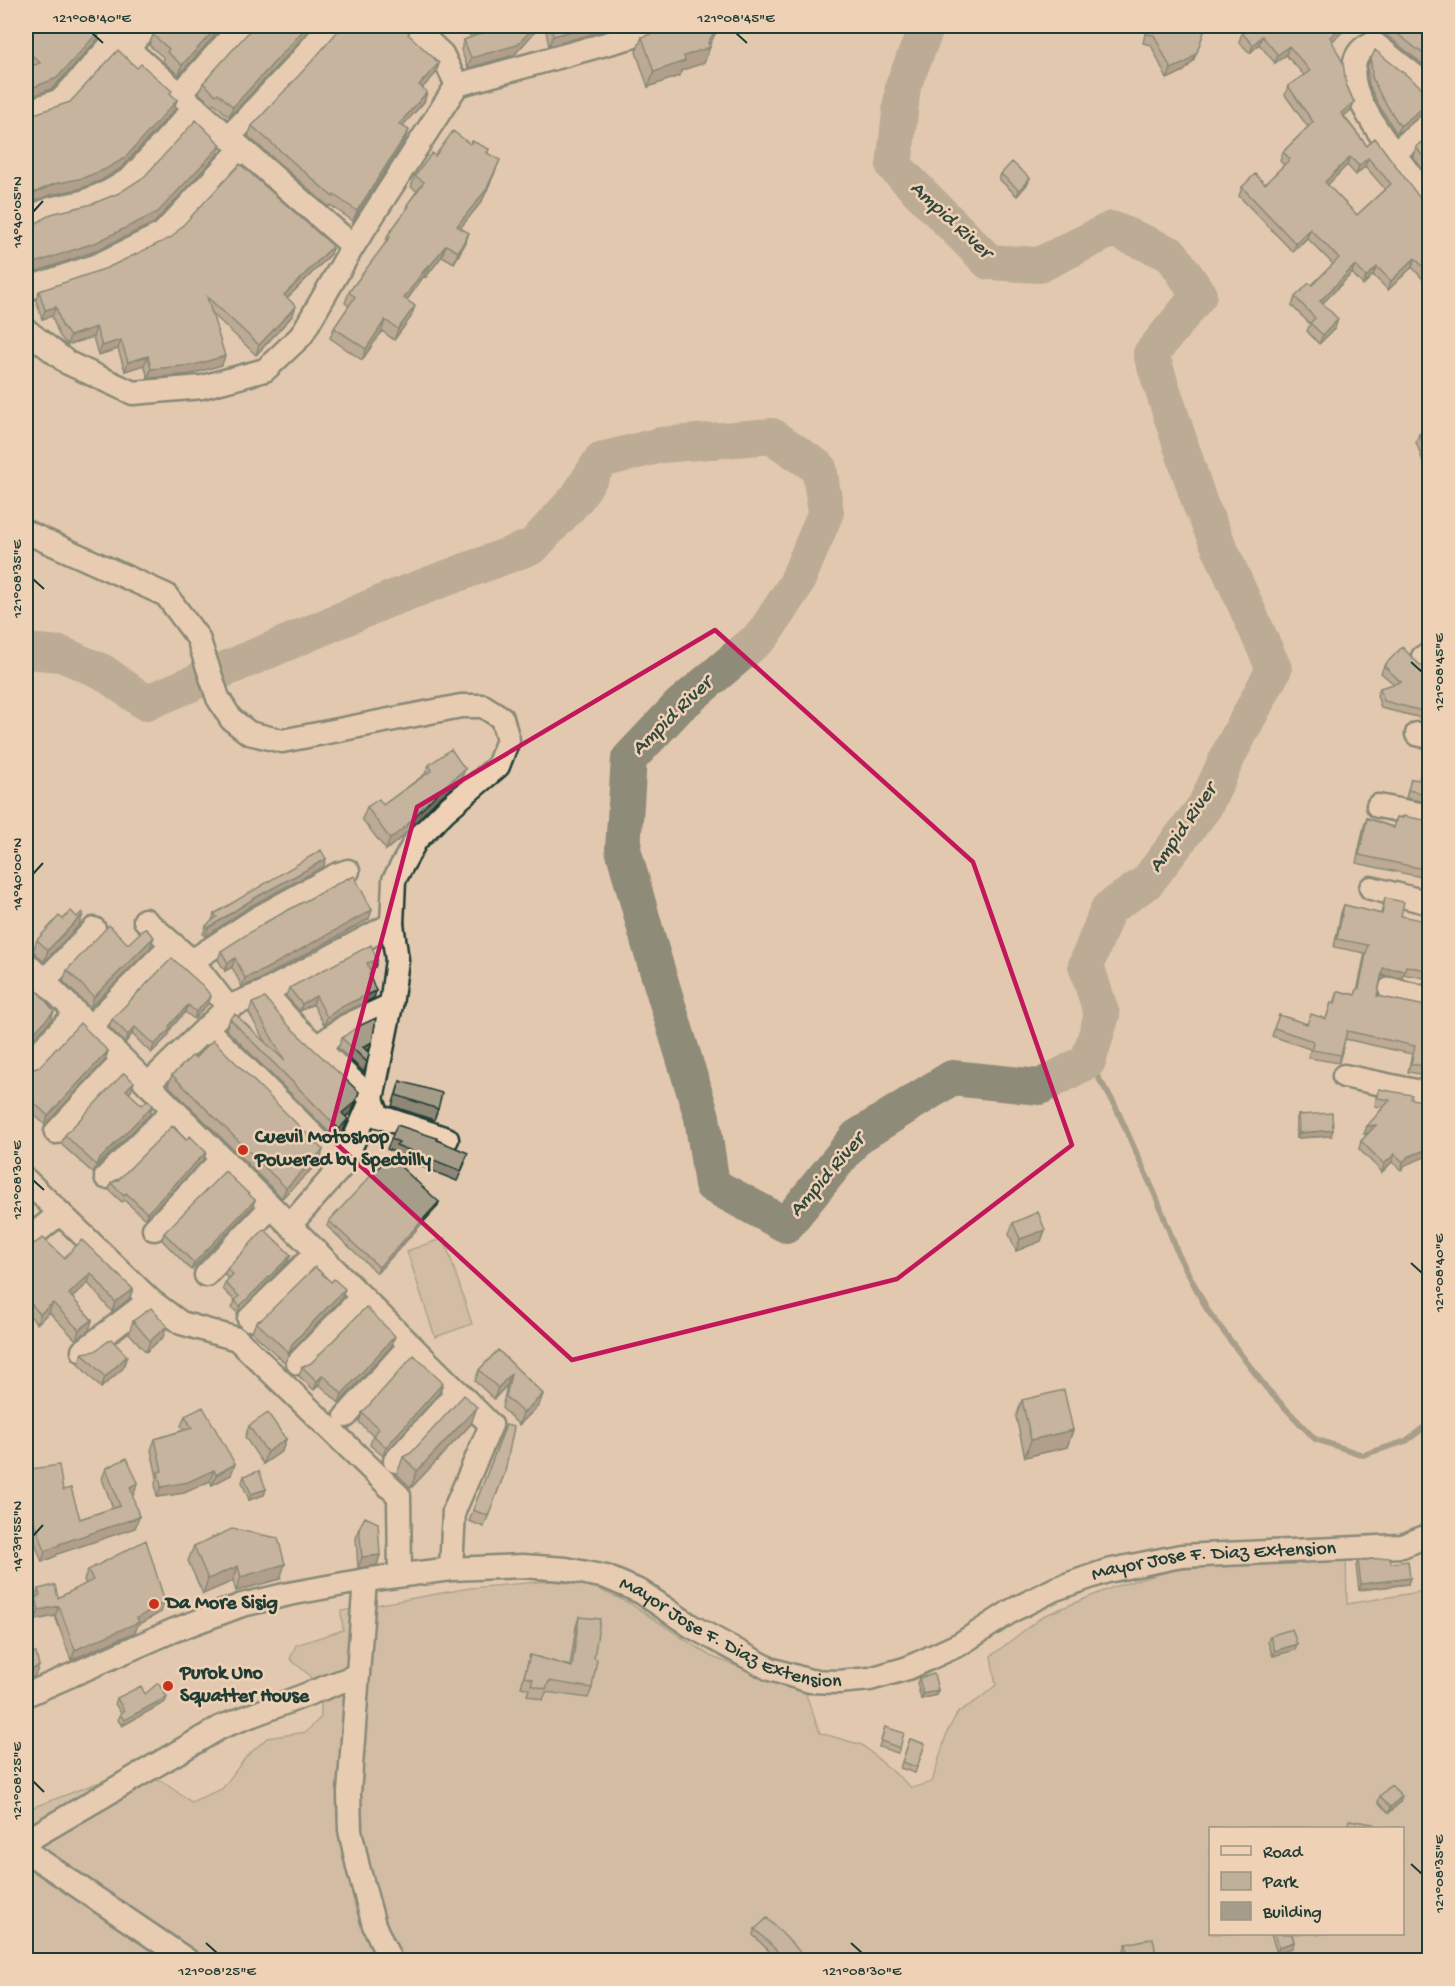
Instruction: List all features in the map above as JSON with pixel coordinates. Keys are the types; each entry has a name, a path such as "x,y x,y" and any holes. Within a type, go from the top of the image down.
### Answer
{"street":[{"path":"26,112 61,99 116,37 148,26"},
{"path":"26,224 40,213 83,202 108,192 130,179 242,26"},
{"path":"26,290 98,265 162,234 329,26"},
{"path":"412,26 442,54 457,85"},
{"path":"26,330 68,363 133,393 202,387 265,370 302,336 353,246 457,85 671,26"},
{"path":"116,37 353,246"},
{"path":"1430,88 1374,43 1365,45 1353,63 1358,95 1395,153 1430,201"},
{"path":"1395,153 1430,123"},
{"path":"26,532 166,595 198,639 218,698 231,719 249,733 282,741 461,706 483,706 502,718 508,741 498,766 446,810 416,840 394,880 392,924 397,960 391,1005 372,1099 343,1165 290,1225"},
{"path":"1378,806 1430,816"},
{"path":"192,961 269,912 336,875 348,871"},
{"path":"1371,888 1430,903"},
{"path":"145,920 192,961 228,1007"},
{"path":"148,1084 228,1007 265,992 392,924"},
{"path":"44,981 94,930"},
{"path":"26,1066 172,944"},
{"path":"26,963 490,1425 454,1511 451,1569"},
{"path":"1390,989 1430,999"},
{"path":"265,992 294,1025 372,1099 378,1116 447,1138"},
{"path":"317,1047 346,1026 391,1005"},
{"path":"206,1028 343,1165"},
{"path":"56,1132 123,1060"},
{"path":"1344,1076 1430,1094"},
{"path":"106,1177 173,1110"},
{"path":"154,1229 222,1159"},
{"path":"26,1180 150,1300 181,1323 237,1339 399,1496 400,1575"},
{"path":"206,1275 271,1207"},
{"path":"26,1241 60,1213"},
{"path":"249,1320 317,1252"},
{"path":"298,1363 362,1297"},
{"path":"83,1351 150,1300"},
{"path":"346,1416 410,1345"},
{"path":"395,1461 458,1392"},
{"name":"Mayor Jose F. Diaz Extension","path":"26,1695 172,1631 242,1605 289,1594 400,1575 451,1569 522,1566 566,1569 606,1577 641,1592 691,1626 770,1669 810,1681 838,1683 870,1679 908,1668 960,1644 1013,1610 1055,1589 1107,1570 1181,1556 1402,1546 1430,1534"},
{"path":"365,1580 350,1793 350,1830 374,1925 390,1960"},
{"path":"26,1841 221,1727 358,1675"},
{"path":"26,1851 187,1960"}],"highlighted area":[{"path":"715,630 973,862 1072,1145 897,1279 572,1360 329,1137 417,807"}],"green space":[{"path":"444,1238 472,1324 435,1337 407,1251"},
{"path":"1429,1546 1429,1960 26,1960 26,1810 129,1771 163,1782 191,1802 222,1789 246,1757 267,1738 306,1732 321,1717 321,1693 308,1674 290,1659 296,1645 343,1630 341,1611 470,1588 550,1581 590,1585 631,1604 710,1656 805,1692 820,1733 862,1745 912,1788 932,1782 947,1732 958,1712 978,1700 996,1685 991,1656 1043,1616 1116,1586 1175,1570 1346,1556 1347,1604 1425,1591 1424,1551"}],"building":[{"path":"26,26 99,26 101,29 57,78 26,90 26,68 40,63 26,49"},
{"path":"160,26 218,26 182,65 153,35"},
{"path":"254,26 307,26 233,107 203,83"},
{"path":"342,26 403,26 410,31 408,34 439,63 419,85 427,92 399,124 409,130 357,211 334,195 333,197 252,126"},
{"path":"473,26 535,26 517,45 471,58 464,40 482,33"},
{"path":"551,26 590,26 553,36"},
{"path":"700,26 717,26 708,43 710,47 684,56 685,61 654,72 642,37 670,27 673,35"},
{"path":"1148,26 1206,26 1197,52 1187,62 1171,69 1154,35 1146,34"},
{"path":"1251,26 1343,26 1330,37 1343,63 1346,84 1354,102 1341,113 1367,146 1375,138 1422,201 1430,205 1430,275 1415,258 1391,281 1377,267 1366,277 1355,265 1320,301 1338,319 1323,335 1310,323 1315,318 1295,297 1309,283 1312,285 1339,258 1310,229 1296,244 1242,187 1255,174 1265,184 1290,159 1283,152 1313,122 1288,86 1310,71 1289,46 1278,55 1262,36 1253,45 1242,33","holes":["1350,157 1359,166 1368,158 1391,184 1357,215 1325,182"]},
{"path":"1387,26 1430,26 1430,59"},
{"path":"118,50 137,68 141,64 172,91 170,93 177,100 125,158 83,178 54,184 36,192 26,201 26,112 34,114 70,102"},
{"path":"1375,50 1430,92 1430,102 1400,126 1372,77 1371,59"},
{"path":"196,120 221,145 158,212 97,242 26,266 26,226 32,226 51,214 92,204 119,193 144,177"},
{"path":"453,131 470,144 472,141 489,149 487,153 500,160 486,190 457,226 469,233 458,252 446,245 404,298 415,306 398,329 385,320 366,349 334,328 355,297 349,292 390,237 388,235 424,182 415,176 432,153 435,156"},
{"path":"1430,135 1430,167 1416,147"},
{"path":"1012,162 1030,178 1019,190 1001,174"},
{"path":"240,164 333,246 284,295 296,306 259,345 207,297 225,356 194,365 151,369 148,356 128,362 121,340 102,346 96,327 70,336 62,326 56,307 45,310 39,291 107,268 172,237"},
{"path":"1430,430 1430,458 1428,459 1419,434"},
{"path":"1402,647 1420,665 1430,666 1430,713 1384,701 1380,688 1401,682 1384,666"},
{"path":"1427,746 1430,746 1430,795 1408,790 1411,779 1421,780"},
{"path":"451,749 465,769 390,839 367,807 379,799 383,805 432,770 429,765"},
{"path":"1403,816 1430,821 1430,878 1428,878 1429,870 1359,855 1367,818 1394,828 1397,817 1403,818"},
{"path":"321,850 326,859 253,899 208,928 206,926 217,917 214,914"},
{"path":"354,876 372,910 262,971 245,978 235,958 228,963 221,951 266,922"},
{"path":"26,892 31,897 26,903"},
{"path":"1385,898 1404,902 1401,916 1430,922 1430,971 1406,966 1405,970 1383,968 1377,996 1430,1007 1430,1067 1411,1064 1415,1046 1347,1031 1341,1055 1312,1050 1313,1041 1274,1028 1279,1015 1307,1024 1311,1014 1326,1019 1331,1003 1335,1004 1338,991 1355,995 1359,988 1368,945 1337,939 1344,905 1382,914"},
{"path":"71,911 77,917 82,912 83,914 48,950 37,940 59,916 63,919"},
{"path":"109,925 128,944 145,928 154,937 94,997 67,970"},
{"path":"371,945 377,960 367,963 376,991 343,1006 327,1017 316,996 302,1004 289,988"},
{"path":"172,958 211,996 196,1012 188,1005 169,1026 171,1028 154,1045 135,1027 128,1035 112,1019"},
{"path":"26,982 54,1011 26,1042"},
{"path":"265,998 288,1025 359,1092 356,1101 342,1113 348,1119 339,1129 230,1019 235,1014 285,1061 252,1003"},
{"path":"376,1018 372,1042 363,1047 369,1053 367,1062 342,1038 357,1027"},
{"path":"80,1023 108,1051 48,1116 26,1095 26,1070 39,1067"},
{"path":"213,1040 323,1150 286,1188 172,1075 192,1056 195,1058"},
{"path":"124,1073 134,1082 126,1090 142,1105 148,1100 153,1105 96,1165 65,1135"},
{"path":"400,1081 442,1093 438,1109 396,1095"},
{"path":"1379,1089 1412,1095 1411,1099 1430,1102 1430,1148 1408,1157 1403,1162 1395,1154 1384,1164 1361,1141 1376,1125 1367,1126 1390,1100 1378,1098"},
{"path":"1332,1113 1333,1130 1299,1133 1298,1115"},
{"path":"397,1125 437,1138 437,1140 468,1153 461,1171 396,1145 399,1142 391,1139"},
{"path":"172,1126 186,1140 190,1136 206,1152 147,1213 126,1193 124,1196 111,1183 118,1180"},
{"path":"389,1156 439,1202 379,1267 329,1221"},
{"path":"225,1171 255,1200 194,1263 164,1233"},
{"path":"1038,1212 1045,1230 1020,1239 1013,1223"},
{"path":"264,1229 291,1255 240,1306 235,1301 239,1296 225,1283 233,1274 227,1269"},
{"path":"43,1238 64,1258 82,1240 133,1289 115,1302 91,1273 69,1294 92,1320 79,1330 53,1303 40,1314 27,1299 26,1301 26,1243 32,1245"},
{"path":"315,1267 331,1282 334,1279 345,1289 292,1344 289,1353 256,1322 262,1319"},
{"path":"366,1307 395,1336 342,1394 323,1375 317,1381 302,1367 311,1363"},
{"path":"151,1308 167,1326 150,1341 133,1321"},
{"path":"111,1339 127,1356 105,1377 82,1353 95,1351"},
{"path":"498,1350 543,1394 523,1413 506,1397 511,1374 498,1388 479,1370"},
{"path":"414,1355 443,1383 386,1447 373,1435 379,1429 362,1413"},
{"path":"1064,1390 1073,1430 1031,1440 1022,1400"},
{"path":"464,1395 477,1407 417,1471 403,1457 411,1453"},
{"path":"203,1407 235,1464 216,1475 214,1470 188,1482 161,1487 158,1472 162,1471 155,1439 192,1428 185,1416"},
{"path":"268,1413 286,1439 267,1452 249,1426"},
{"path":"506,1425 514,1427 505,1472 488,1516 473,1510"},
{"path":"127,1458 138,1483 130,1487 139,1517 59,1544 45,1551 26,1497 26,1471 59,1465 63,1490 71,1488 80,1519 120,1506 106,1468"},
{"path":"259,1471 266,1489 251,1494 244,1476"},
{"path":"365,1517 378,1523 380,1555 362,1557 359,1528"},
{"path":"232,1529 278,1538 285,1564 241,1577 238,1566 208,1579 194,1546"},
{"path":"146,1540 165,1602 137,1618 139,1622 75,1650 59,1606 39,1610 36,1598 40,1595 38,1589 55,1585 58,1598 93,1580 88,1570"},
{"path":"1390,1557 1391,1563 1408,1561 1410,1578 1361,1584 1358,1561"},
{"path":"579,1617 600,1619 592,1688 549,1681 546,1689 531,1685 533,1679 524,1677 530,1655 572,1667"},
{"path":"1292,1629 1297,1644 1275,1651 1270,1636"},
{"path":"36,1653 39,1666 26,1672 26,1655"},
{"path":"934,1674 938,1690 923,1694 919,1678"},
{"path":"158,1683 167,1697 124,1720 120,1714 124,1711 117,1698 141,1686 145,1694"},
{"path":"885,1727 904,1733 900,1748 881,1741"},
{"path":"910,1739 925,1744 917,1767 902,1762"},
{"path":"1391,1785 1402,1796 1391,1807 1380,1796"},
{"path":"1349,1820 1373,1824 1370,1827 1347,1827"},
{"path":"767,1918 806,1958 804,1960 786,1960 755,1929"},
{"path":"1275,1935 1292,1935 1294,1942 1279,1947"},
{"path":"1153,1938 1157,1960 1129,1960 1126,1944"}],"waterway":[{"name":"Ampid River","path":"26,651 61,654 103,672 146,703 390,599 533,546 577,498 601,460 661,445 772,436 819,468 826,512 796,584 763,635 679,706 629,759 623,849 702,1117 712,1185 786,1225 857,1137 952,1078 1040,1087 1088,1061 1102,1015 1086,965 1108,909 1147,882 1205,806 1230,752 1274,669 1200,504 1151,354 1199,295 1171,254 1112,229 1039,265 989,262 894,166 903,86 927,26"},
{"path":"1088,1061 1114,1103 1157,1199 1178,1254 1208,1311 1267,1389 1315,1439 1363,1455 1406,1441 1430,1423"}],"place":[{"name":"Cuevil Motoshop Powered by Specbilly","path":"243,1150"},
{"name":"Da More Sisig","path":"154,1604"},
{"name":"Purok Uno Squatter House","path":"168,1686"}]}
